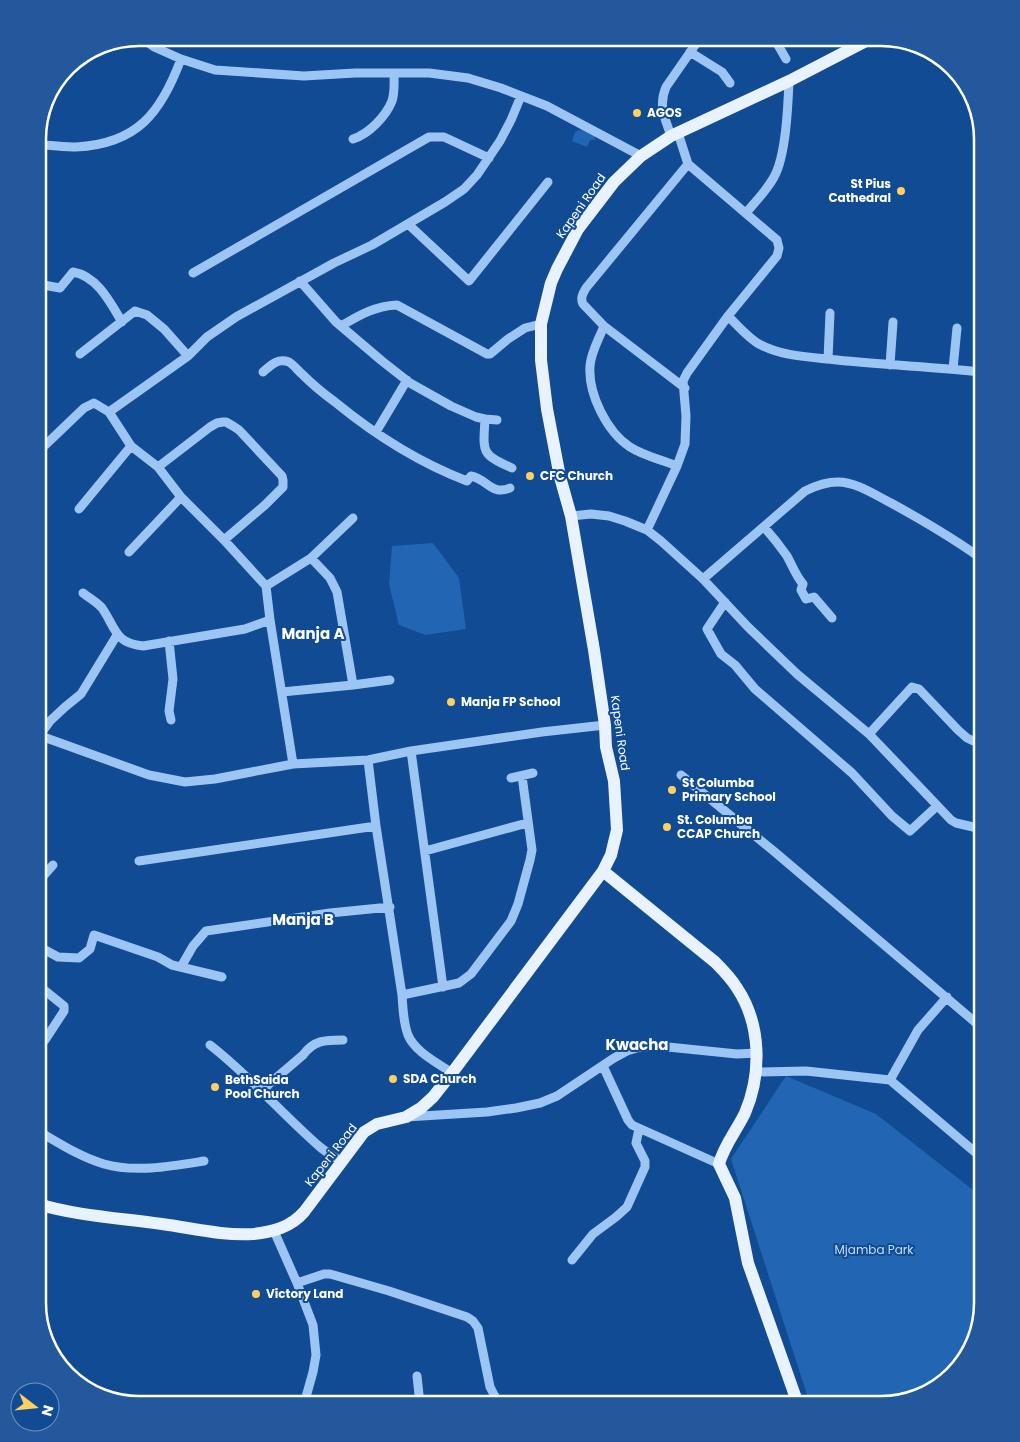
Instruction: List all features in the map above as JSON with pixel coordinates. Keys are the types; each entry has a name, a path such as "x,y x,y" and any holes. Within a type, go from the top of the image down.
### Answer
{"main road":[{"name":"Kapeni Road","path":"46,1206 223,1233 254,1234 274,1231 289,1225 298,1219 364,1132 377,1124 406,1117 421,1108 432,1097 603,871 611,855 617,825 614,782 606,747 605,725 594,650 570,516 560,477 541,360 541,324 550,283 556,268 578,229 608,189 641,156 675,135 789,81 857,46"},
{"path":"603,871 715,962 738,989 749,1013 756,1040 756,1072 744,1113 727,1144 719,1164 735,1198 748,1263 791,1396"}],"street":[{"path":"153,46 180,60 215,70 304,76 354,73 429,73 468,78 501,88 547,106 641,156"},
{"path":"647,530 677,466 685,444 686,416 683,381 728,316 778,253 777,240 688,164 663,113 662,96 666,87 694,46"},
{"path":"779,46 786,59"},
{"path":"690,52 722,72 730,83"},
{"path":"46,145 75,147 97,145 120,139 138,128 150,117 167,92 180,60"},
{"path":"353,139 360,137 376,124 392,102 394,73"},
{"path":"746,213 775,176 779,164 786,126 789,81"},
{"path":"109,412 188,356 207,337 236,316 334,263 372,246 445,202 464,188 477,175 489,158 511,120 521,96"},
{"path":"193,273 429,137 444,137 489,158"},
{"path":"685,388 604,326 583,304 582,295 688,164"},
{"path":"408,224 470,281 548,182"},
{"path":"46,285 60,288 73,272 82,273 98,287 111,303 122,322"},
{"path":"300,282 341,326 407,380 451,406 476,417 486,420 497,420"},
{"path":"341,326 367,312 383,306 397,305 490,354 525,328 541,324"},
{"path":"80,354 135,311 147,315 164,329 188,356"},
{"path":"828,359 830,313"},
{"path":"728,316 757,343 788,354 890,365 974,371"},
{"path":"890,365 893,322"},
{"path":"604,326 590,366 592,388 604,419 618,437 631,448 677,466"},
{"path":"953,369 957,328"},
{"path":"262,372 273,363 281,360 291,363 336,403 376,432 417,458 460,478 467,480 472,476 476,477 495,490 510,488"},
{"path":"376,432 407,380"},
{"path":"46,444 84,408 94,404 109,412 131,446 158,467 181,497 266,586 294,764"},
{"path":"486,420 485,450 487,454 491,458 512,468"},
{"path":"158,467 210,427 217,423 226,422 239,430 277,471 284,480 283,487 224,540"},
{"path":"79,509 131,446"},
{"path":"703,579 805,491 816,485 826,483 844,483 867,491 920,519 974,553"},
{"path":"129,552 181,497"},
{"path":"570,516 602,515 625,521 647,530 703,579 797,674 869,734 937,806 956,823 974,828"},
{"path":"266,586 311,558 353,518"},
{"path":"764,527 795,569 798,579 802,584 800,590 806,599 814,597 832,618"},
{"path":"311,558 330,578 337,592 353,685"},
{"path":"83,593 100,606 122,640 136,645 143,646 245,630 270,620"},
{"path":"725,602 707,629 721,654 735,665 755,689 852,774 892,816 910,831 937,806"},
{"path":"46,726 65,707 82,694 117,635"},
{"path":"169,641 173,679 169,711 171,720"},
{"path":"282,692 390,680"},
{"path":"869,734 912,688 916,688 967,738 974,741"},
{"path":"46,739 149,775 185,782 215,779 294,764 368,760 410,750 605,725"},
{"path":"410,750 443,987"},
{"path":"368,760 376,826 390,907 404,1019 408,1036 426,1055 452,1073"},
{"path":"511,778 533,773"},
{"path":"681,775 776,852 974,1021"},
{"path":"402,995 459,983 471,974 510,920 521,894 532,850 522,776"},
{"path":"424,851 527,823"},
{"path":"139,861 376,826"},
{"path":"46,873 53,865"},
{"path":"181,967 193,946 206,931 330,913 390,907"},
{"path":"46,950 58,957 79,958 90,949 94,935 158,957 172,965 222,977"},
{"path":"46,991 64,1006 64,1011 46,1038"},
{"path":"890,1080 918,1030 947,997"},
{"path":"263,1092 269,1084 306,1050 318,1042 322,1040 343,1040"},
{"path":"210,1046 263,1092 322,1149 342,1162"},
{"path":"406,1117 487,1112 540,1102 557,1096 614,1058 640,1047 658,1046 737,1054 757,1053"},
{"path":"602,1066 632,1125 719,1164"},
{"path":"756,1072 806,1071 890,1080 974,1151"},
{"path":"572,1260 593,1234 627,1206 645,1167 645,1161 636,1143 639,1129"},
{"path":"46,1134 92,1160 120,1168 168,1167 204,1161"},
{"path":"274,1231 310,1313 316,1338 316,1355 306,1396"},
{"path":"298,1283 324,1274 330,1274 467,1317 478,1328 490,1386 495,1396"},
{"path":"417,1376 418,1396"}],"green space":[{"path":"582,129 595,132 595,140 590,140 587,147 572,141 575,132"},
{"path":"433,543 459,578 466,629 425,635 399,625 389,584 392,546"},
{"name":"Mjamba Park","path":"786,1076 876,1114 974,1191 973,1315 967,1338 947,1369 927,1383 905,1393 881,1396 807,1396 731,1159"}],"place":[{"name":"AGOS","path":"637,113"},
{"name":"St Pius Cathedral","path":"901,191"},
{"name":"CFC Church","path":"530,476"},
{"name":"Manja FP School","path":"451,702"},
{"name":"St Columba Primary School","path":"672,790"},
{"name":"St. Columba CCAP Church","path":"667,827"},
{"name":"SDA Church","path":"393,1079"},
{"name":"BethSaida Pool Church","path":"215,1087"},
{"name":"Victory Land","path":"256,1294"}],"district":[{"name":"Manja A","path":"313,634"},
{"name":"Manja B","path":"303,920"},
{"name":"Kwacha","path":"637,1045"}]}
